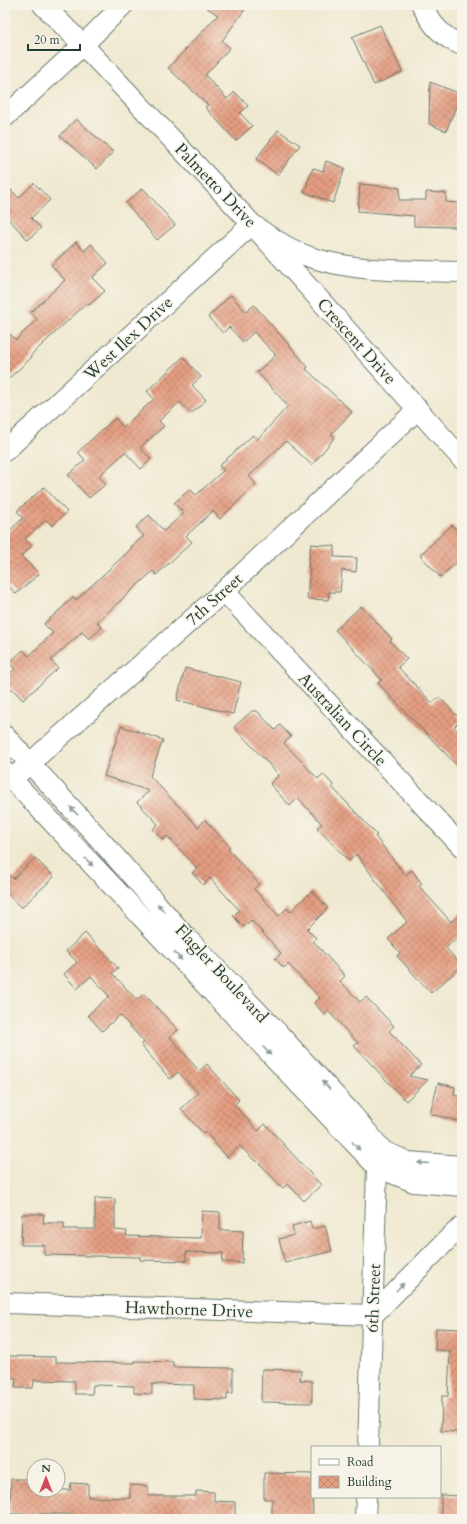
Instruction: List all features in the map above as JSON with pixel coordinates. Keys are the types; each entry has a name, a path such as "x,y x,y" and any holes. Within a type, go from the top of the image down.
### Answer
{"street":[{"name":"Palmetto Drive","path":"43,5 83,45 252,224 272,238 313,258 342,265 372,268 462,272"},
{"path":"5,117 83,45 123,5"},
{"path":"422,5 426,15 433,25 445,36 462,45"},
{"name":"Crescent Drive","path":"252,224 462,459"},
{"name":"West Ilex Drive","path":"5,451 252,224"},
{"name":"7th Street","path":"7,779 29,763 224,591 418,409"},
{"name":"Australian Circle","path":"224,591 462,847"},
{"name":"Flagler Boulevard","path":"5,736 95,834 186,937 282,1037 351,1113 380,1159"},
{"name":"Flagler Boulevard","path":"7,779 380,1159 414,1182 462,1186"},
{"name":"Flagler Boulevard","path":"380,1159 462,1166"},
{"name":"6th Street","path":"368,1446 380,1159"},
{"path":"373,1315 450,1237 462,1227"},
{"name":"Hawthorne Drive","path":"5,1303 373,1315"},
{"path":"365,1519 366,1498"}],"building":[{"path":"203,5 248,5 222,41 230,48 205,75 227,99 235,92 248,106 240,113 252,126 236,141 205,107 208,105 168,68 218,15"},
{"path":"380,25 402,72 374,85 352,37"},
{"path":"430,82 461,94 446,131 429,124"},
{"path":"76,119 113,152 97,169 60,136"},
{"path":"278,130 300,145 278,175 256,159"},
{"path":"326,161 345,168 333,203 304,192 313,168 323,171"},
{"path":"34,183 50,200 31,218 41,228 28,240 5,215 5,184 19,198"},
{"path":"360,184 400,188 399,200 426,200 426,192 446,193 446,202 458,203 458,227 414,226 414,216 358,211"},
{"path":"143,188 175,225 157,240 126,203"},
{"path":"76,242 84,251 91,244 108,263 92,278 105,291 89,305 87,303 30,356 32,357 5,382 5,329 16,340 37,319 31,312 65,280 51,265"},
{"path":"231,295 246,312 254,305 308,367 306,369 352,412 331,434 335,437 312,465 286,441 249,476 256,484 220,519 213,511 186,536 192,542 156,575 153,571 97,622 102,628 89,639 82,632 51,660 58,668 23,700 5,682 5,678 15,669 9,663 23,650 29,656 53,633 44,624 74,597 76,600 144,536 136,527 149,515 164,531 184,513 174,503 190,489 196,495 224,470 219,466 253,435 257,440 288,406 257,372 276,355 254,332 243,342 229,327 223,333 208,317"},
{"path":"183,357 201,377 192,385 206,400 191,414 180,402 159,421 164,426 140,448 151,459 141,469 125,452 99,476 106,484 89,498 68,475 85,460 78,452 115,418 123,427 154,399 147,391"},
{"path":"44,487 67,512 52,526 46,520 25,539 32,546 21,556 39,574 16,594 5,582 5,535 23,518 17,511"},
{"path":"452,525 462,536 462,558 440,577 420,555"},
{"path":"311,544 335,546 334,557 357,558 356,572 342,570 340,592 329,592 328,600 307,599 310,568 308,568"},
{"path":"361,606 392,639 390,641 407,659 398,667 432,703 439,697 461,720 454,727 462,736 462,771 378,683 382,680 335,630"},
{"path":"185,668 241,682 233,714 177,700"},
{"path":"252,711 257,711 275,730 280,725 291,737 284,743 318,779 323,774 334,786 332,787 377,835 375,836 405,875 412,870 422,884 419,886 451,922 462,912 462,933 446,948 462,966 431,993 397,956 400,953 388,939 407,922 356,854 349,861 317,828 322,824 298,798 290,806 270,784 279,775 234,727"},
{"path":"121,726 163,740 150,776 198,827 205,820 230,847 228,849 259,884 254,889 279,916 287,908 290,912 312,891 328,908 307,929 316,938 313,941 345,976 340,981 360,1002 366,997 394,1026 389,1031 421,1065 409,1076 428,1080 406,1101 354,1046 358,1043 328,1011 325,1015 314,1003 320,998 288,964 284,968 275,959 281,953 251,920 244,927 233,916 239,910 210,878 203,885 192,873 197,868 167,836 163,840 153,829 158,824 137,802 149,791 104,776"},
{"path":"35,858 54,877 21,908 5,891 5,870 13,879"},
{"path":"85,933 118,968 112,973 137,1000 144,994 178,1030 170,1037 199,1071 207,1064 239,1100 234,1105 258,1131 265,1124 321,1185 304,1201 288,1184 283,1188 240,1146 227,1157 205,1132 203,1133 181,1109 198,1093 178,1072 170,1079 141,1045 144,1042 120,1015 102,1031 88,1015 109,996 91,976 77,989 64,974 77,962 66,951"},
{"path":"438,1083 455,1087 454,1095 462,1097 462,1122 430,1114"},
{"path":"95,1198 115,1199 115,1230 127,1231 126,1236 201,1238 202,1211 220,1212 220,1230 243,1231 242,1263 222,1262 223,1253 186,1252 186,1261 140,1260 140,1257 44,1255 44,1245 21,1245 22,1214 44,1214 43,1223 64,1223 64,1229 95,1229"},
{"path":"310,1221 312,1229 325,1226 332,1251 285,1263 279,1239 294,1235 292,1226"},
{"path":"436,1328 462,1329 462,1432 441,1431 442,1396 448,1396 450,1351 435,1350"},
{"path":"9,1356 56,1357 56,1362 173,1362 173,1367 233,1368 233,1393 227,1393 227,1400 194,1399 194,1385 152,1384 152,1394 134,1393 134,1386 93,1385 92,1394 75,1394 75,1381 34,1380 33,1388 15,1388 16,1378 9,1378"},
{"path":"262,1369 301,1370 300,1380 312,1381 312,1403 261,1402"},
{"path":"264,1473 311,1474 313,1519 272,1519 272,1499 264,1499"},
{"path":"11,1479 26,1479 26,1498 66,1498 66,1490 70,1490 71,1483 88,1484 88,1497 130,1498 130,1485 148,1486 148,1496 196,1496 196,1491 214,1492 214,1501 235,1502 235,1519 108,1517 108,1519 69,1519 70,1514 10,1514"},
{"path":"441,1495 462,1496 462,1519 441,1519"}]}
